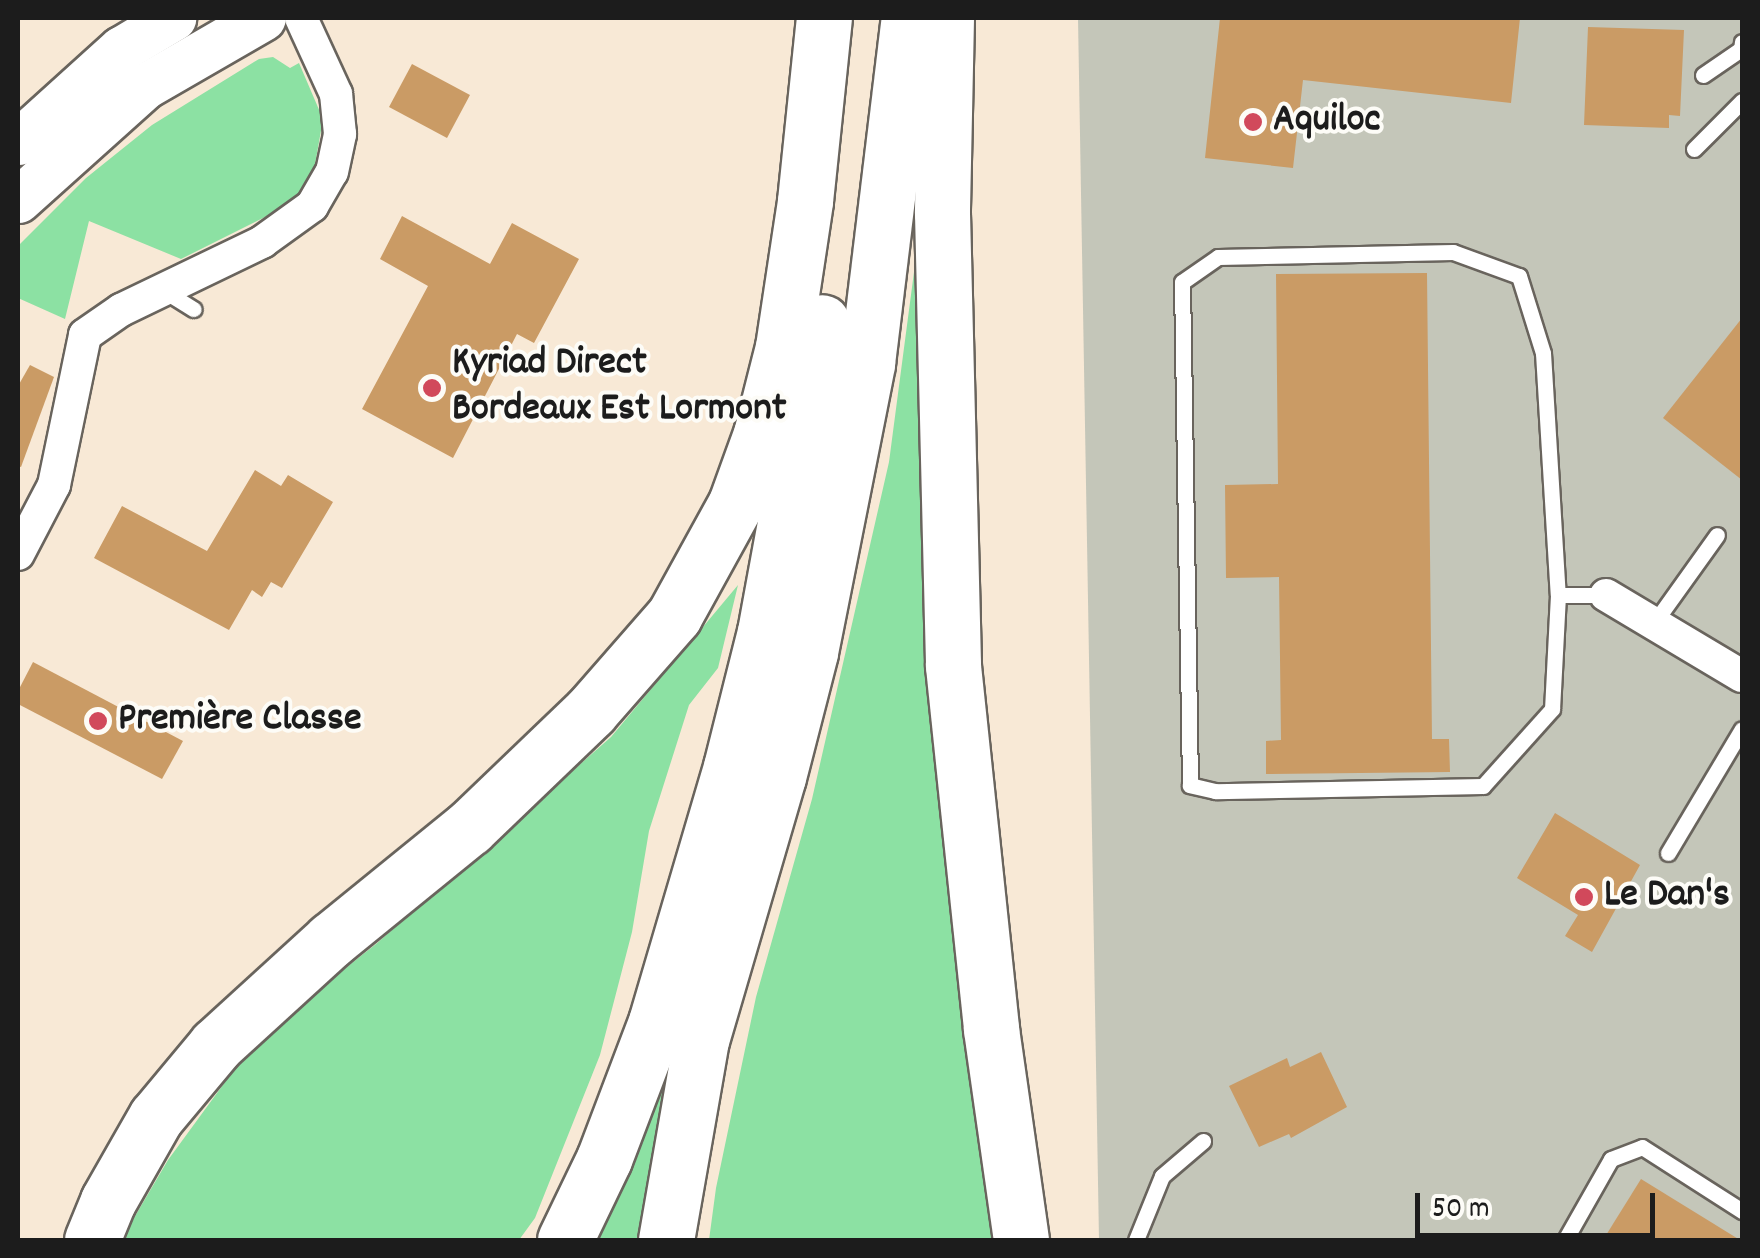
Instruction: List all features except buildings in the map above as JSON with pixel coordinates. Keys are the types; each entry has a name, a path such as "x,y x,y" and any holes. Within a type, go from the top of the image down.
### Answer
{"highway":[{"path":"92,1240 108,1201 156,1117 216,1045 331,940 469,828 590,712 674,616 736,504 765,417 782,348 805,201 824,18"},
{"path":"565,1240 604,1159 656,1022 765,632 818,353 858,18"},
{"path":"666,1240 702,1040 778,778 853,434 867,363 909,18"},
{"path":"946,18 942,212 953,666 991,1028 1021,1240"}],"main road":[{"path":"18,142 121,49 173,18"},
{"path":"18,200 77,142 146,86 263,18"}],"street":[{"path":"18,554 54,485 85,335 121,310 262,242 312,206 332,172 340,134 336,94 301,18"},
{"path":"1606,595 1742,676"}],"lane":[{"path":"1703,75 1741,50 1742,42"},
{"path":"1694,149 1742,101"},
{"path":"1453,252 1519,276 1543,353 1558,595 1552,709 1483,786 1215,791 1190,784 1182,282 1218,257 1453,252"},
{"path":"163,290 194,309"},
{"path":"1654,623 1717,535"},
{"path":"1558,595 1606,595"},
{"path":"1668,852 1742,729"},
{"path":"1136,1240 1162,1176 1204,1141"},
{"path":"1566,1240 1611,1159 1642,1147 1742,1212"}],"shaded area":[{"path":"1078,18 1742,18 1742,1240 1099,1240"}],"green space":[{"path":"273,57 290,68 299,63 323,119 312,182 293,203 181,259 89,221 65,319 18,298 18,246 86,178 152,125 259,59"},
{"path":"919,234 995,1240 709,1240 716,1188 756,997 812,799 889,462"},
{"path":"738,585 718,668 689,705 649,831 632,932 600,1055 535,1218 519,1240 121,1240 168,1160 258,1037 376,944 611,737"},
{"path":"670,1069 645,1240 595,1240 608,1220"}],"place":[{"name":"Aquiloc","path":"1253,122"},
{"name":"Kyriad Direct Bordeaux Est Lormont","path":"432,388"},
{"name":"Première Classe","path":"98,721"},
{"name":"Le Dan's","path":"1584,897"}]}
